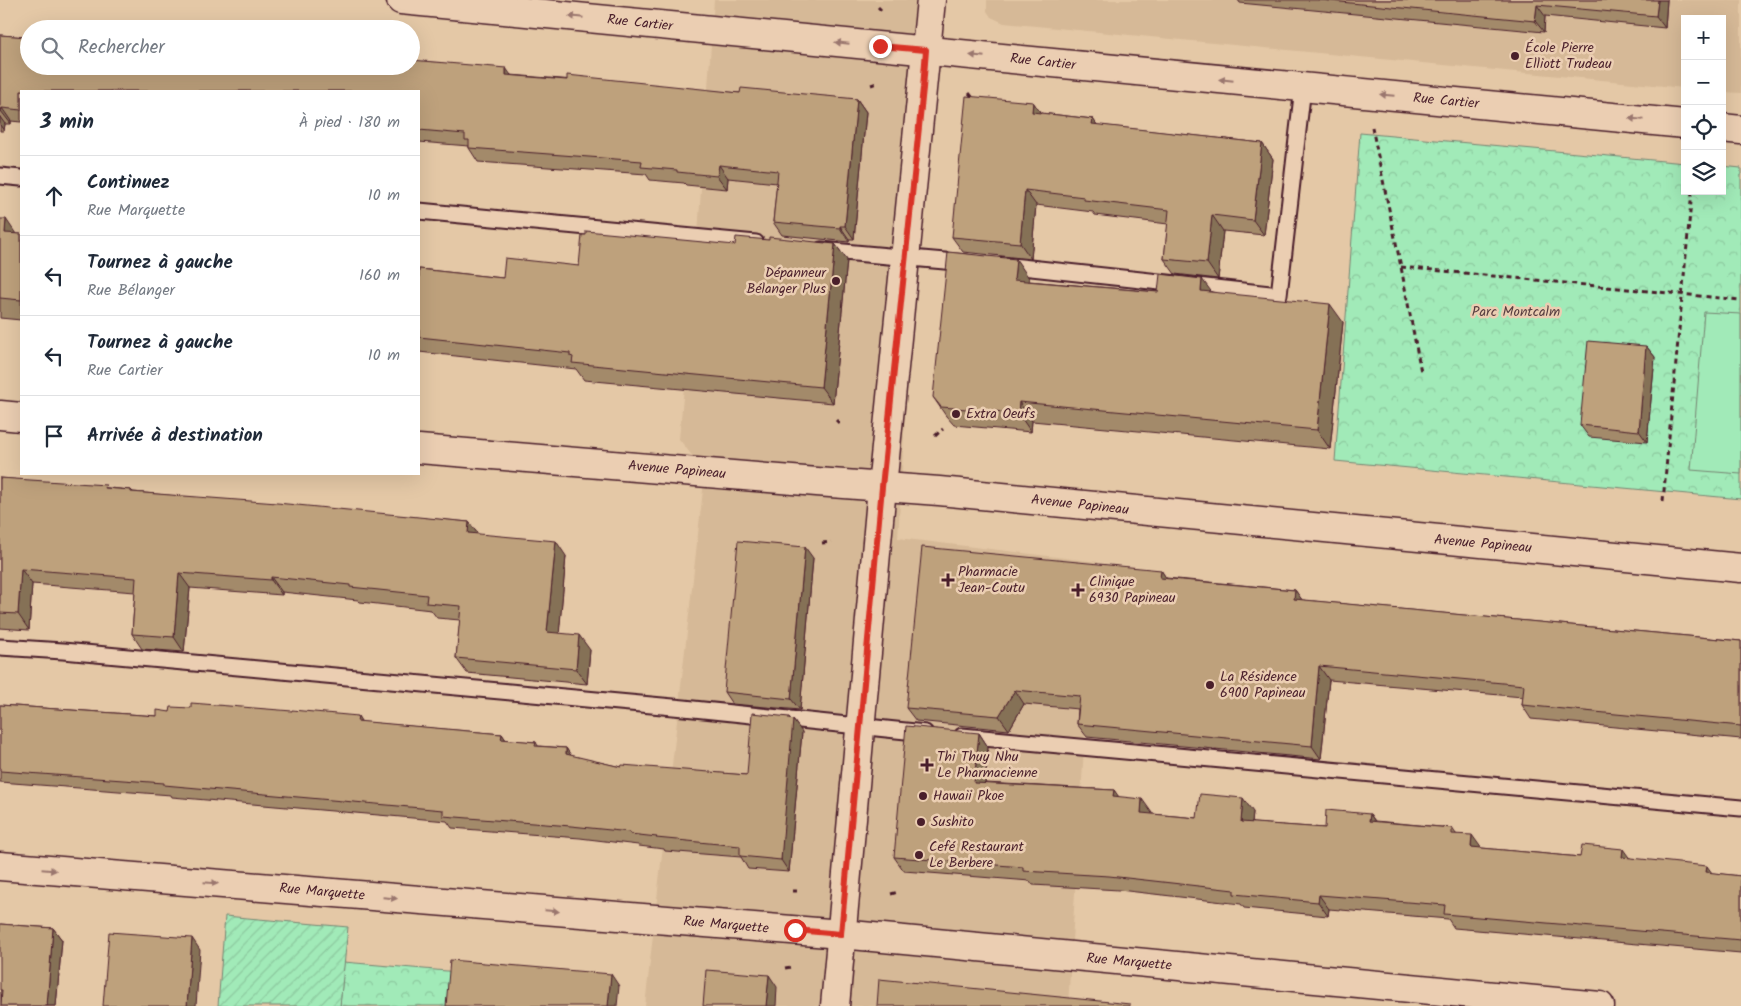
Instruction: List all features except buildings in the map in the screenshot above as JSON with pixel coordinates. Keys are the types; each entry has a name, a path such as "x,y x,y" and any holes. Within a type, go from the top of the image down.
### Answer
{"street":[{"name":"Rue Cartier","path":"401,0 1681,124"},
{"path":"835,1006 882,487 931,0"},
{"path":"1726,128 1741,130"},
{"path":"0,415 20,417"},
{"name":"Avenue Papineau","path":"420,449 949,492 1741,568"},
{"name":"Rue Marquette","path":"0,866 841,934 1600,1006"}],"lane":[{"path":"805,248 983,264 1279,295 1303,87"},
{"path":"0,176 20,178"},
{"path":"420,211 770,244"},
{"path":"0,647 93,654 1741,808"}],"path":[{"path":"878,6 882,11"},
{"path":"871,86 877,83"},
{"path":"969,93 974,99"},
{"path":"1371,124 1421,372"},
{"path":"1663,502 1692,195"},
{"path":"1401,267 1741,300"},
{"path":"836,420 842,426"},
{"path":"935,436 943,429"},
{"path":"822,543 831,542"},
{"path":"792,891 800,891"},
{"path":"892,894 898,892"},
{"path":"785,968 791,967"}],"shaded area":[{"path":"714,0 931,0 926,50 898,538 1098,562 1068,1006 645,1006 705,472 679,439 696,263"},
{"name":"École Pierre Elliott Trudeau","path":"987,0 1741,0 1741,93 1726,92 1726,15 1681,15 1681,88 1004,23 991,17 987,11"}],"green space":[{"name":"Parc Montcalm","path":"1360,133 1681,163 1681,195 1726,195 1726,166 1741,168 1741,499 1335,461"},
{"path":"1704,312 1741,314 1741,474 1691,470"},
{"path":"225,916 348,927 340,1006 218,1006"},
{"path":"344,962 458,972 455,1006 340,1006"}],"place":[{"name":"École Pierre Elliott Trudeau","path":"1515,56"},
{"name":"Dépanneur Bélanger Plus","path":"836,281"},
{"name":"Extra Oeufs","path":"956,414"},
{"name":"Pharmacie Jean-Coutu","path":"948,580"},
{"name":"Clinique 6930 Papineau","path":"1078,590"},
{"name":"La Résidence 6900 Papineau","path":"1210,685"},
{"name":"Thi Thuy Nhu Le Pharmacienne","path":"927,765"},
{"name":"Hawaii Pkoe","path":"923,796"},
{"name":"Sushito","path":"921,822"},
{"name":"Cefé Restaurant Le Berbere","path":"919,855"}],"route":[{"path":"795,930 841,934 882,487 923,88 926,50 880,46"}]}
